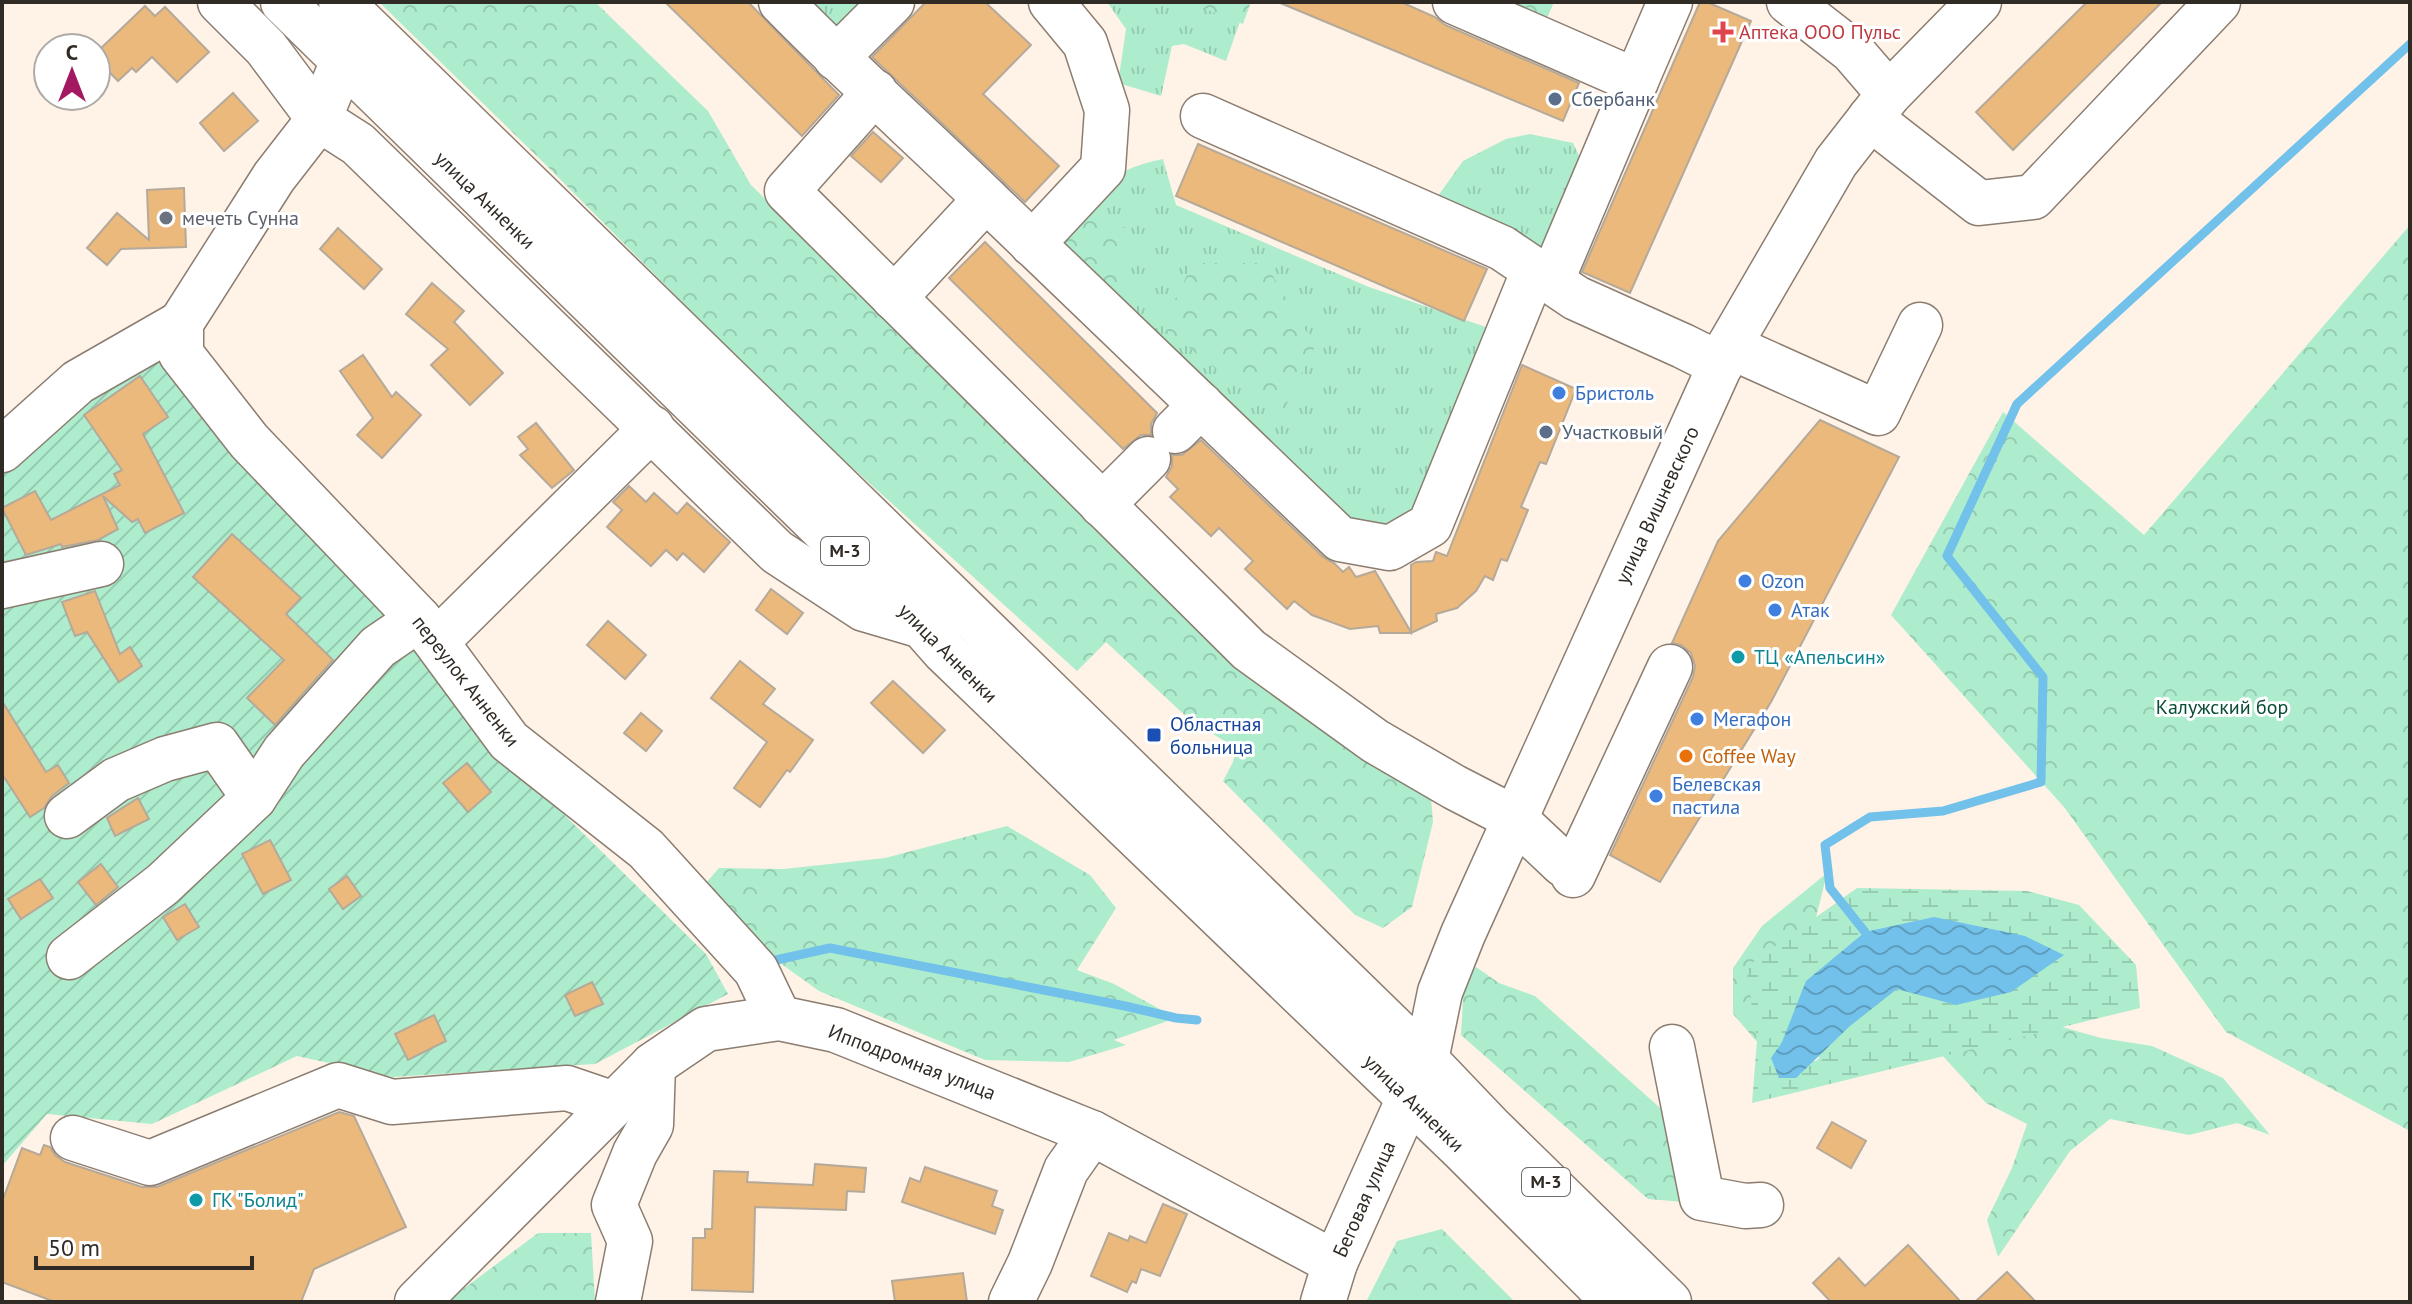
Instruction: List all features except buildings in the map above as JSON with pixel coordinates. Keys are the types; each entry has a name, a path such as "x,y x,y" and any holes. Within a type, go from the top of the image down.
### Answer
{"street":[{"path":"220,2 266,48 319,119 358,144 777,552 864,609 922,626"},
{"name":"улица Анненки","path":"283,2 922,626 944,651 1417,1078 1490,1127 1669,1302"},
{"name":"улица Анненки","path":"341,2 1417,1078 1615,1302"},
{"path":"781,2 1032,244 1175,432 1340,539 1390,548 1430,525 1670,2"},
{"path":"836,58 892,2"},
{"path":"1032,244 1103,168 1107,110 1085,43 1051,2"},
{"path":"1455,2 1636,81"},
{"path":"1789,2 1852,51 1880,106 1979,203 2033,197 2218,2"},
{"name":"улица Вишневского","path":"1417,1078 1440,992 1514,818 1725,356 1836,162 1880,106 1979,2"},
{"path":"2,450 78,382 181,323 274,177 319,119 343,61"},
{"path":"875,92 787,191 1249,650 1290,682 1375,741 1514,818 1568,870 1670,667"},
{"path":"1203,116 1502,248 1576,298 1683,346 1725,356 1878,413 1920,325"},
{"path":"894,298 986,199"},
{"name":"переулок Анненки","path":"181,323 181,354 249,441 428,630 509,741 646,849 756,970 779,1018"},
{"path":"69,957 163,884 254,798 284,752 378,647 428,630 652,428"},
{"path":"1102,505 1175,432"},
{"path":"2,586 101,564"},
{"path":"67,816 116,780 165,759 217,745 254,798"},
{"name":"Ипподромная улица","path":"417,1302 653,1065 706,1029 779,1018 836,1030 1092,1133 1329,1283"},
{"path":"1672,1047 1702,1198 1745,1206 1761,1205"},
{"path":"618,1302 630,1241 614,1205 635,1153 651,1125 653,1065"},
{"name":"Беговая улица","path":"1329,1283 1417,1078"},
{"path":"73,1138 150,1163 338,1085 392,1102 567,1088 614,1104"},
{"path":"1011,1302 1030,1263 1066,1170 1092,1133"}],"green space":[{"path":"379,2 595,2 708,111 751,185 982,411 1242,673 1430,786 1433,822 1412,907 1383,928 1355,915 1223,781 1236,748 1190,720 1106,642 1077,671 792,413"},
{"path":"781,2 892,2 836,58"},
{"path":"1107,2 1247,2 1226,61 1184,44 1172,46 1161,96 1118,83 1126,29"},
{"path":"1188,2 1251,2 1243,24"},
{"path":"1485,2 1554,2 1543,27"},
{"path":"1530,134 1573,143 1582,162 1547,259 1430,207 1463,161 1506,139"},
{"path":"1163,159 1176,205 1369,287 1486,327 1426,517 1390,540 1346,528 1044,243 1083,202 1110,180 1143,164"},
{"path":"1086,213 1129,229 1120,262 1126,291 1120,297 1057,243"},
{"name":"Калужский бор","path":"2410,225 2410,1131 2226,1032 2064,807 1891,615 2003,412 2144,535"},
{"path":"1193,263 1265,263 1315,346 1284,410 1231,381 1162,326"},
{"path":"157,351 536,787 706,954 728,994 595,1064 393,1077 297,1056 152,1124 47,1114 2,1166 2,471 34,443"},
{"path":"1007,826 1090,875 1116,908 1077,970 1114,984 1176,1018 1114,1040 1126,1045 1069,1062 985,1060 819,991 762,950 698,892 719,868 784,869 885,858"},
{"path":"1827,873 1813,930 2027,1017 2101,1038 2152,1046 2223,1078 2270,1135 2237,1123 2189,1135 2110,1119 2070,1151 1998,1257 1987,1220 2012,1168 2027,1124 1986,1103 1941,1054 1771,1058 1733,1014 1733,968 1762,926"},
{"path":"1857,888 2027,891 2079,905 2136,965 2140,1008 1752,1103 1757,1041 1746,967","holes":["1934,917 1956,1005 1897,989 1850,1026 1816,1061 1771,1058 1782,1042"]},
{"path":"1476,967 1499,983 1535,996 1668,1115 1684,1202 1648,1199 1461,1035 1464,980"},
{"path":"1442,1229 1515,1302 1366,1302 1397,1241"},
{"path":"538,1233 591,1233 595,1302 446,1302"}],"water":[{"path":"1934,917 2025,936 2064,955 2011,992 1956,1005 1897,989 1850,1026 1796,1078 1779,1078 1771,1058 1782,1042 1806,981 1865,932"}],"waterway":[{"path":"1865,932 1830,888 1825,845 1870,817 1943,811 2041,782 2043,677 1947,556 2017,404 2410,44"},
{"path":"776,960 830,948 1197,1020"}],"place":[{"name":"Аптека ООО Пульс","path":"1723,32"},
{"name":"Сбербанк","path":"1555,99"},
{"name":"мечеть Сунна","path":"166,218"},
{"name":"Бристоль","path":"1559,393"},
{"name":"Участковый","path":"1546,432"},
{"name":"Ozon","path":"1745,581"},
{"name":"Атак","path":"1775,610"},
{"name":"ТЦ «Апельсин»","path":"1738,657"},
{"name":"Мегафон","path":"1697,719"},
{"name":"Областная больница","path":"1154,735"},
{"name":"Coffee Way","path":"1686,756"},
{"name":"Белевская пастила","path":"1656,796"},
{"name":"ГК \"Болид\"","path":"196,1200"}]}
